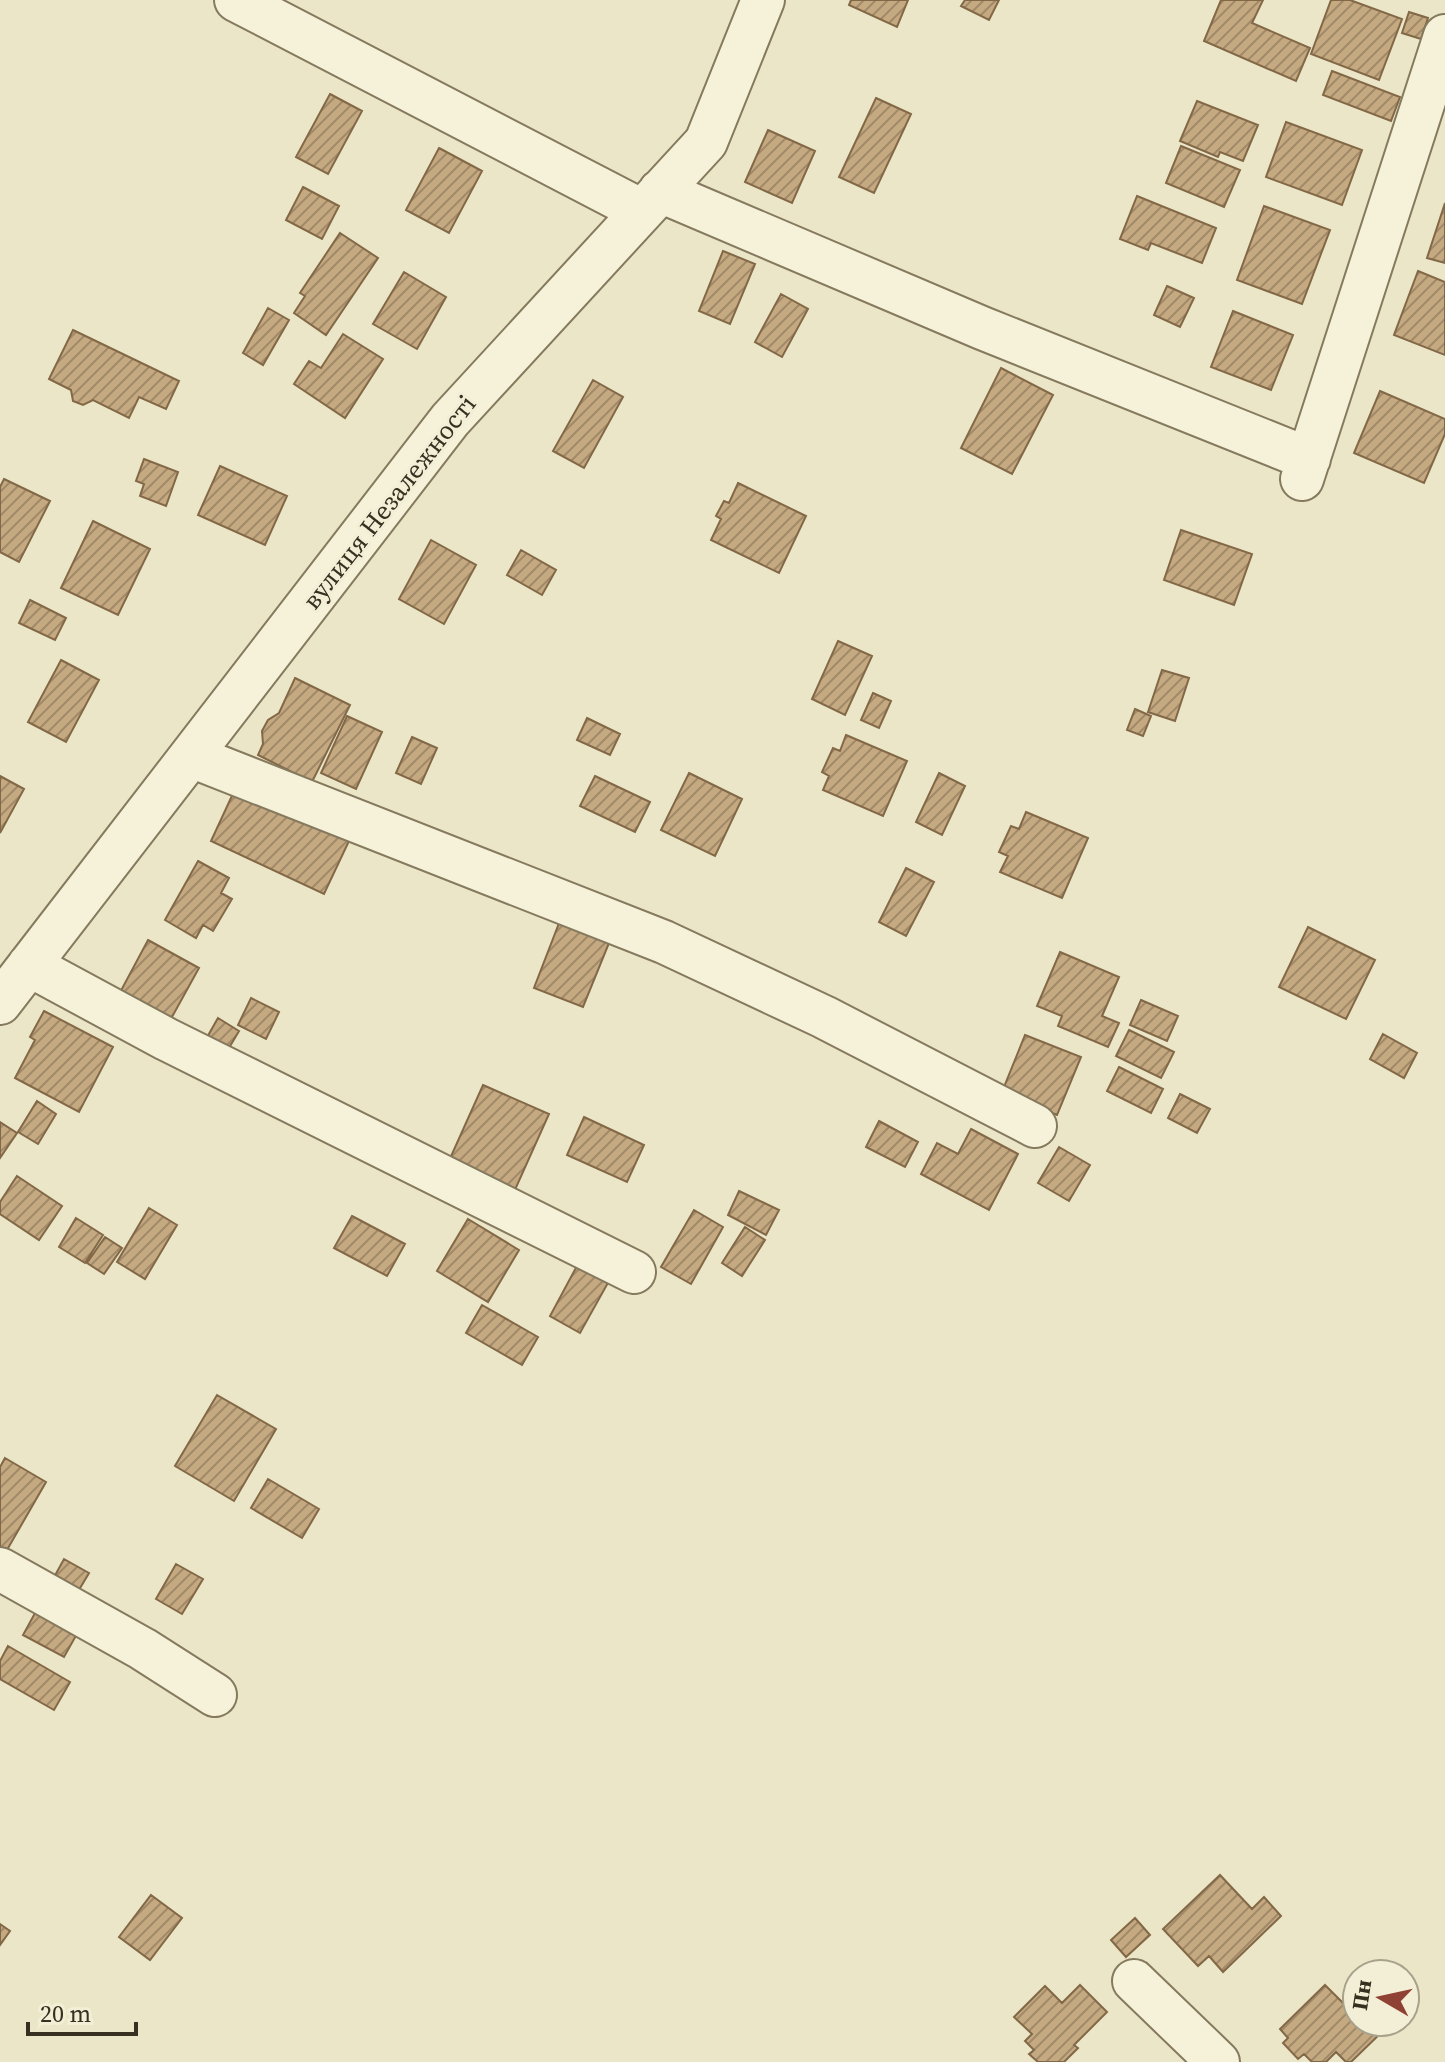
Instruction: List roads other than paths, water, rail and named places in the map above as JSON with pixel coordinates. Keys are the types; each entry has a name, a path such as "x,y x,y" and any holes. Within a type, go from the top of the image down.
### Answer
{"street":[{"path":"236,0 651,201 982,328 1306,469 1445,36"},
{"name":"вулиця Незалежності","path":"0,1003 450,420 706,142 763,0"},
{"path":"191,756 664,942 824,1017 1035,1126"},
{"path":"29,965 166,1039 634,1272"},
{"path":"0,1569 143,1649 215,1695"},
{"path":"1134,1981 1218,2062"}]}
